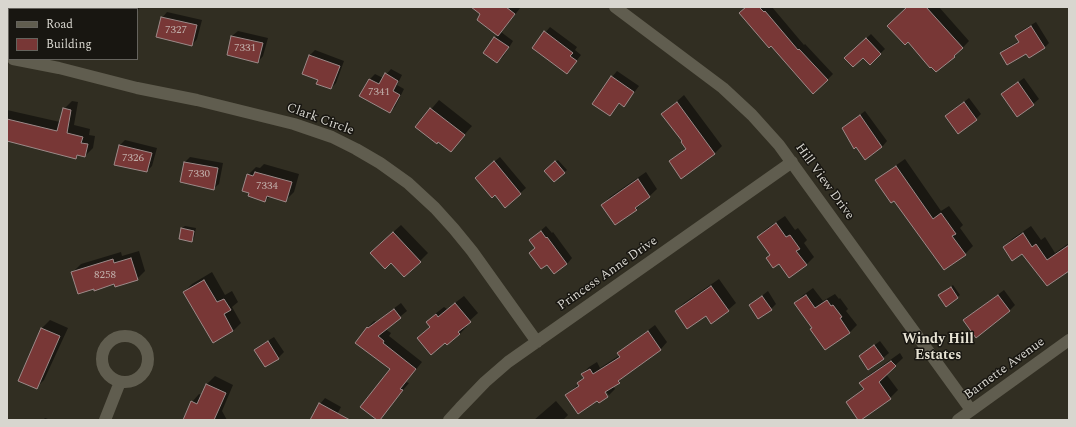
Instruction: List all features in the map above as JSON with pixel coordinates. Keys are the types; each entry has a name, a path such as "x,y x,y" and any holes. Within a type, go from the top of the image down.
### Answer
{"street":[{"name":"Hill View Drive","path":"615,7 723,88 752,115 792,162 971,410"},
{"name":"Clark Circle","path":"18,60 59,68 137,88 197,100 294,124 332,137 380,162 435,208 454,229 472,251 536,342"},
{"name":"Princess Anne Drive","path":"449,420 508,362 792,162"},
{"name":"Barnette Avenue","path":"958,420 1069,340"},
{"path":"105,420 120,382"}],"building":[{"path":"471,7 506,7 515,14 498,36 477,20 480,14"},
{"path":"746,7 759,7 764,12 765,11 798,50 799,49 828,80 813,94 771,46 769,48 739,13"},
{"path":"907,7 926,7 963,48 954,56 955,57 936,72 931,67 930,68 908,42 905,45 887,26"},
{"path":"161,17 197,25 192,46 156,37"},
{"path":"1031,26 1045,48 1029,58 1026,54 1007,65 1000,53 1019,42 1015,36"},
{"path":"544,31 573,53 570,56 577,61 567,74 532,48"},
{"path":"231,36 263,43 258,63 227,55"},
{"path":"494,37 509,47 497,63 483,53"},
{"path":"866,38 881,54 870,65 863,58 853,67 844,58"},
{"path":"309,55 340,66 331,89 316,84 318,80 302,74"},
{"path":"385,73 398,81 393,91 400,95 390,113 359,96 369,79 379,84"},
{"path":"611,76 634,92 624,107 619,103 610,116 592,104"},
{"path":"1018,82 1034,105 1017,117 1001,94"},
{"path":"677,102 715,154 681,179 669,161 686,149 681,142 682,141 661,114"},
{"path":"964,102 977,120 958,134 945,116"},
{"path":"63,108 71,110 67,133 83,137 81,143 88,144 85,157 77,155 76,159 7,141 7,119 57,131"},
{"path":"430,108 465,135 451,152 438,142 437,144 415,127"},
{"path":"860,115 882,147 865,160 856,147 854,149 842,128"},
{"path":"119,145 152,153 147,172 114,165"},
{"path":"494,161 521,194 505,208 495,195 492,198 475,178"},
{"path":"555,161 565,173 554,182 544,171"},
{"path":"184,162 218,168 214,190 180,182"},
{"path":"896,166 933,219 941,213 956,234 952,236 966,255 944,270 894,201 891,203 875,180"},
{"path":"255,172 292,182 286,202 267,196 265,202 248,196 249,193 242,191 247,174 253,176"},
{"path":"638,179 650,197 635,208 637,210 615,225 601,205"},
{"path":"776,223 786,237 790,235 800,249 796,251 807,265 789,278 779,264 773,268 766,258 770,255 757,237"},
{"path":"181,228 194,231 192,242 179,239"},
{"path":"541,231 567,264 554,274 547,265 541,269 529,253 535,248 529,240"},
{"path":"393,232 421,262 404,277 391,263 385,269 370,253"},
{"path":"1023,233 1032,247 1036,244 1047,260 1069,245 1069,271 1047,286 1022,254 1012,261 1003,247"},
{"path":"131,258 138,280 115,287 114,284 94,291 94,289 78,294 71,272 113,259 114,263"},
{"path":"204,280 217,302 224,299 231,310 224,314 233,331 213,343 183,292"},
{"path":"711,286 729,311 711,324 706,316 687,329 675,311"},
{"path":"951,287 958,298 946,307 938,295"},
{"path":"806,295 815,308 827,300 831,306 833,305 842,317 840,318 850,333 825,350 810,329 812,328 794,303"},
{"path":"998,295 1010,311 976,338 963,320"},
{"path":"762,296 772,310 758,319 749,305"},
{"path":"455,303 471,322 458,332 460,334 447,345 445,343 431,355 417,338 430,327 426,322 436,314 438,317"},
{"path":"394,309 401,318 378,336 384,341 383,343 416,369 400,389 403,390 380,420 377,420 360,407 390,369 355,343 367,327 368,328"},
{"path":"41,328 60,336 37,389 18,381"},
{"path":"648,331 661,350 618,381 620,383 605,392 608,397 599,403 597,401 578,414 565,395 579,386 577,383 584,378 581,374 590,369 593,374 620,357 617,353"},
{"path":"268,341 279,359 265,367 254,350"},
{"path":"874,345 884,359 868,370 859,356"},
{"path":"891,361 896,366 879,382 891,399 861,420 858,420 846,402 864,389 859,383"},
{"path":"206,384 226,393 214,420 183,420 191,401 197,404"},
{"path":"319,403 350,420 310,420"}],"district":[{"name":"Windy Hill Estates","path":"938,348"}]}
